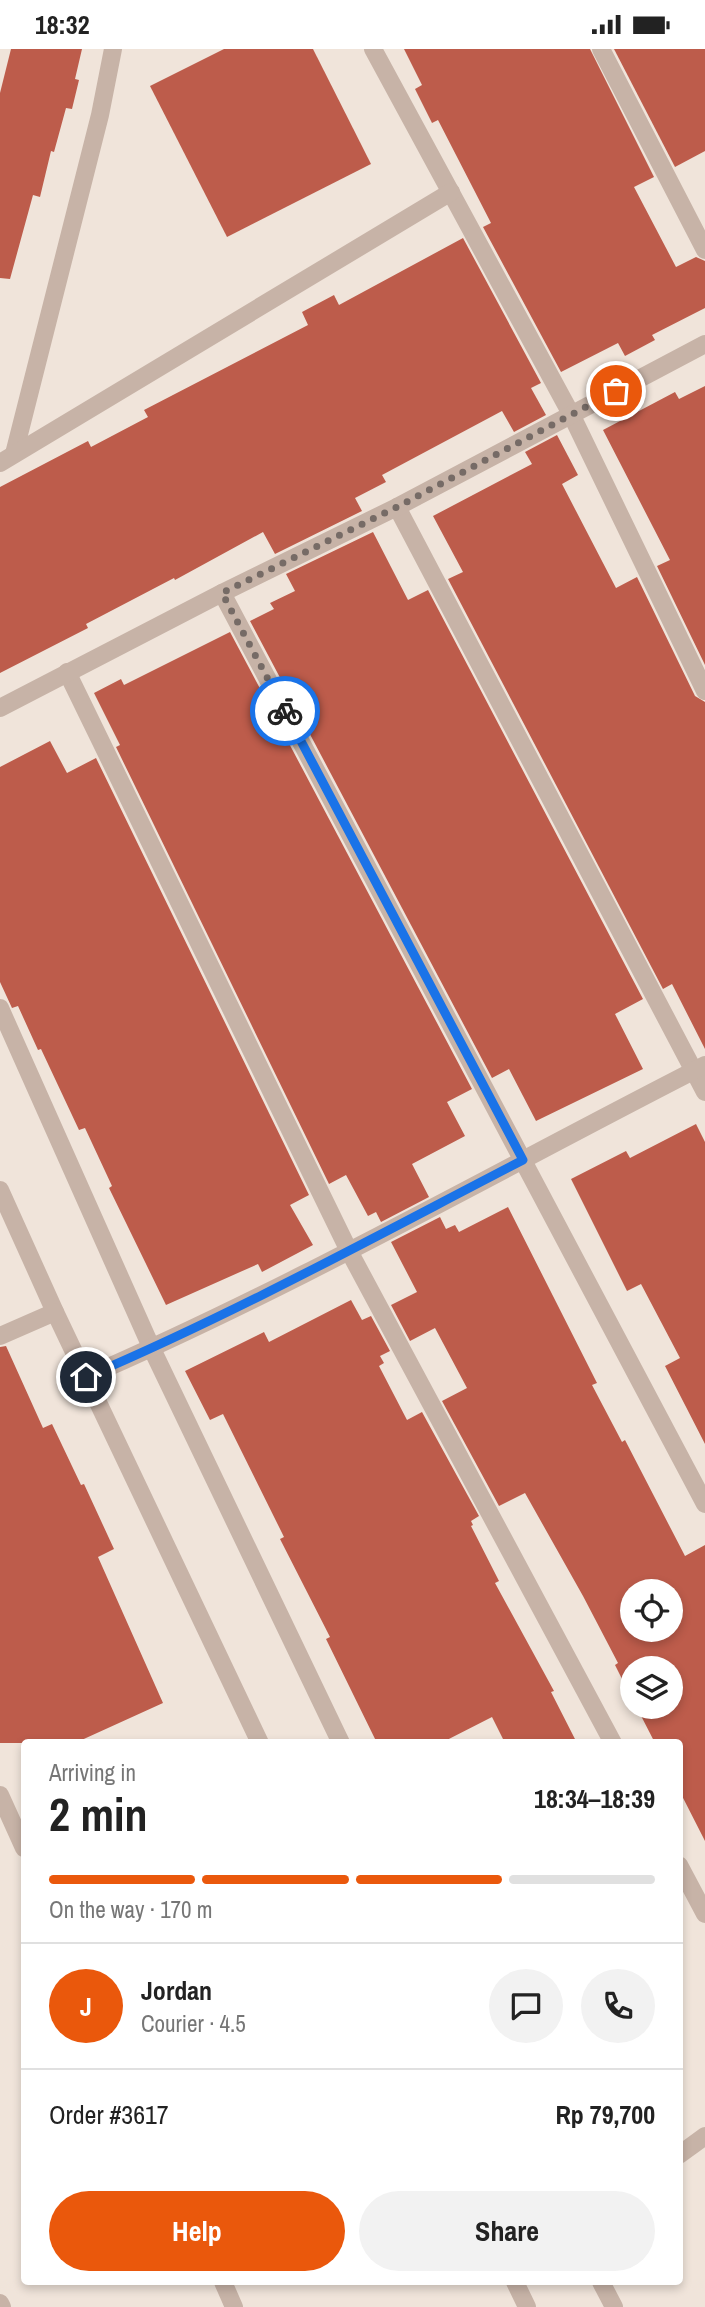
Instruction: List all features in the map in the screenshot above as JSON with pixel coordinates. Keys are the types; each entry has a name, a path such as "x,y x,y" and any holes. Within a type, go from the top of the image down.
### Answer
{"street":[{"path":"7,459 100,115 113,49"},
{"path":"373,49 571,414 705,691"},
{"path":"601,49 705,250"},
{"path":"7,459 451,192"},
{"path":"0,708 222,593 397,507 705,344"},
{"path":"397,507 700,1068 705,1091"},
{"path":"222,593 705,1504"},
{"path":"67,672 349,1251 611,1739"},
{"path":"0,1008 152,1349 339,1739"},
{"path":"86,1377 152,1349 349,1251 700,1068"},
{"path":"0,1190 55,1313 258,1739"},
{"path":"0,1336 55,1313"},
{"path":"0,1795 21,1842"},
{"path":"683,1873 705,1914"},
{"path":"683,2152 705,2136"},
{"path":"224,2285 234,2307"},
{"path":"516,2285 527,2307"},
{"path":"603,2285 614,2307"}],"building":[{"path":"11,49 82,49 75,79 79,80 72,109 66,108 54,152 51,151 40,197 33,195 10,279 0,278 0,93"},
{"path":"224,49 313,49 371,164 227,237 150,86"},
{"path":"404,49 590,49 654,177 634,187 676,267 696,257 705,261 705,308 652,335 655,340 625,356 618,343 561,372 483,227 491,223 438,120 432,123 415,89 422,85"},
{"path":"614,49 705,49 705,151 675,167"},
{"path":"463,238 541,383 531,388 546,415 514,432 502,411 382,475 386,482 355,498 362,511 275,554 263,532 86,624 88,628 0,673 0,487 88,441 91,447 148,417 144,410 308,325 302,312 334,295 339,305"},
{"path":"705,386 705,665 657,566 670,560 603,430 675,392 679,399"},
{"path":"557,435 578,475 562,484 616,588 637,577 695,696 705,702 705,1049 672,984 663,989 448,579 463,572 433,516 532,464 525,452"},
{"path":"373,532 408,600 428,590 643,999 615,1014 643,1069 536,1121 509,1069 492,1078 250,621 274,609 270,603 295,591 286,574"},
{"path":"230,632 472,1089 447,1102 465,1136 412,1164 429,1197 381,1222 376,1212 368,1216 346,1175 329,1184 116,747 120,745 94,693 121,679 124,685"},
{"path":"50,741 67,773 96,758 309,1195 290,1205 313,1245 262,1272 258,1264 166,1305 109,1188 112,1186 85,1128 79,1130 41,1049 38,1050 18,1006 12,1008 0,982 0,767"},
{"path":"696,1124 705,1142 705,1444 665,1366 680,1358 641,1284 627,1291 571,1179 626,1151 630,1158"},
{"path":"508,1207 597,1383 592,1385 622,1442 625,1440 685,1556 705,1545 705,1841 683,1798 683,1739 653,1739 643,1719 683,1719 683,1656 620,1656 620,1675 615,1665 618,1663 525,1493 499,1506 442,1401 467,1388 435,1328 410,1341 391,1305 417,1292 391,1242 440,1217 446,1229 455,1225 459,1232"},
{"path":"351,1300 362,1320 371,1316 390,1351 380,1356 384,1363 379,1366 407,1420 422,1412 479,1516 471,1521 471,1526 499,1581 495,1583 554,1691 551,1692 575,1739 503,1739 492,1717 449,1739 375,1739 326,1639 330,1637 280,1539 284,1537 223,1414 210,1420 185,1371 264,1332 269,1342"},
{"path":"6,1346 43,1428 52,1424 114,1549 98,1557 163,1703 84,1739 21,1739 21,1743 0,1743 0,1347"}],"way so far":[{"path":"285,711 222,593 397,507 616,391"}],"route":[{"path":"86,1377 152,1349 337,1258 523,1160 285,711"}]}
